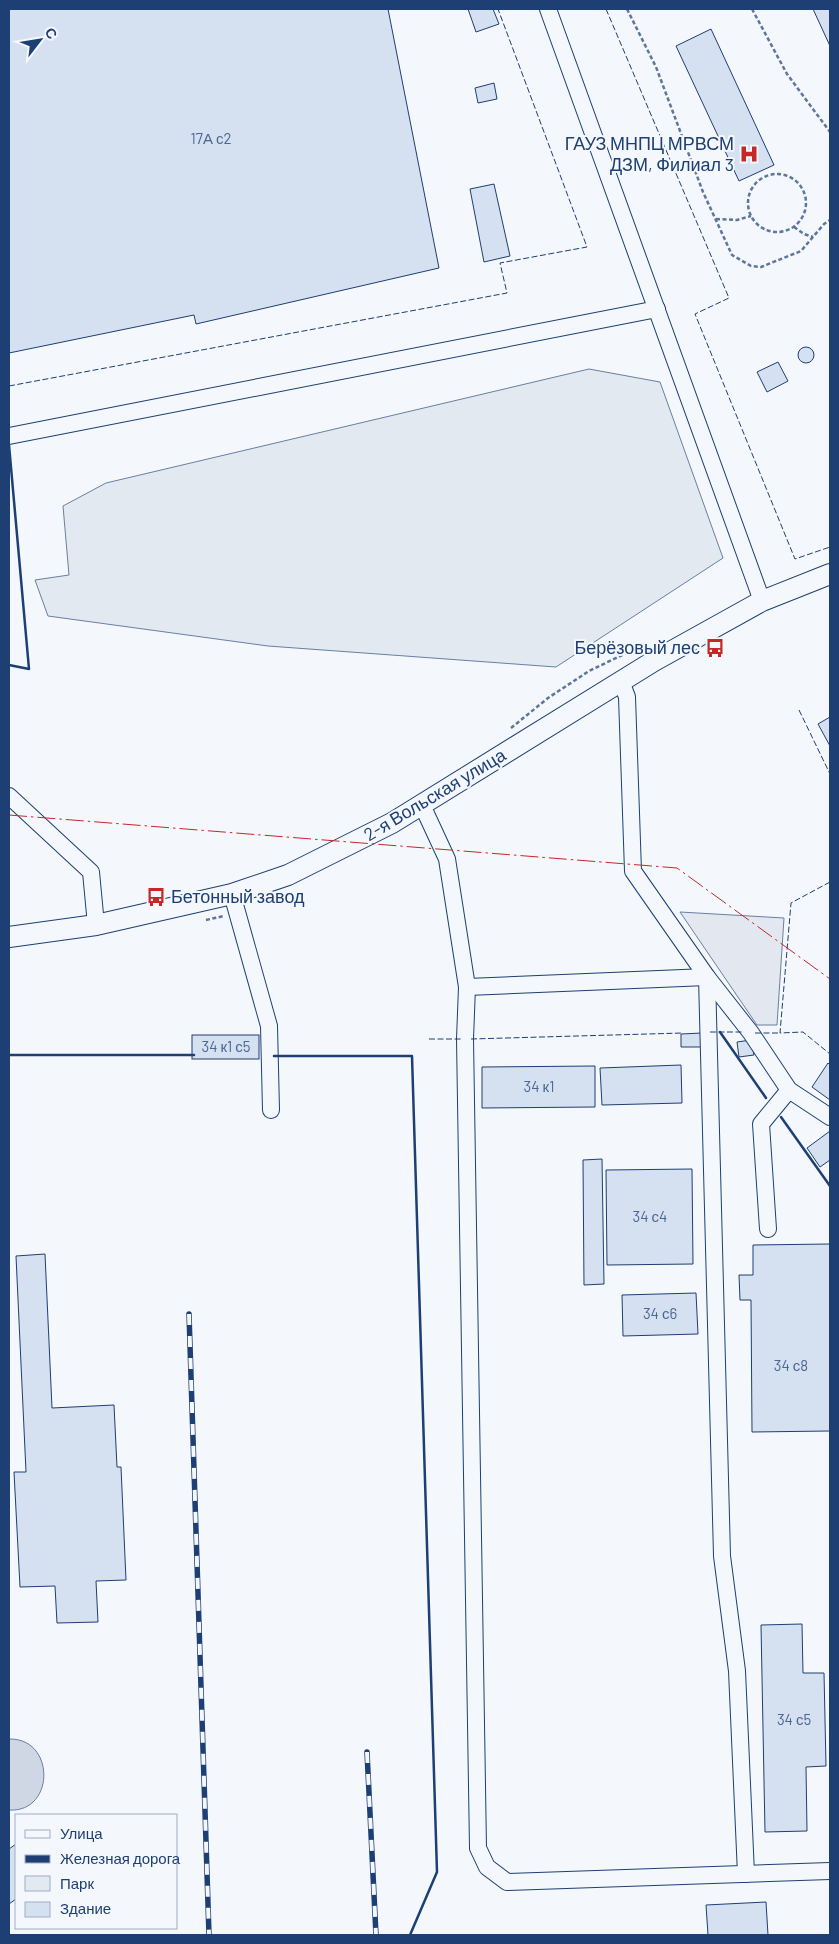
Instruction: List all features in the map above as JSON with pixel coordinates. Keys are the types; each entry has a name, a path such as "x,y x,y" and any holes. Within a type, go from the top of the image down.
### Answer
{"main road":[{"name":"2-я Вольская улица","path":"9,937 96,925 232,894 288,875 322,860 422,805 621,681 762,601 830,574"}],"street":[{"path":"548,9 762,601"},
{"path":"9,436 657,309"},
{"path":"621,681 627,698 633,871 707,978 751,1032 789,1090 830,1117"},
{"path":"9,796 91,872 96,925"},
{"path":"422,805 447,859 466,987 478,1848 487,1867 507,1882 830,1871"},
{"path":"232,894 269,1026 271,1110"},
{"path":"466,987 707,978"},
{"path":"707,978 722,1556 737,1671 746,1874"},
{"path":"768,1229 761,1124 789,1090"}],"path":[{"path":"627,9 656,67 732,255 751,266 761,267 801,250 824,224 830,220"},
{"path":"752,9 787,74 830,132"},
{"path":"776,173 788,175 802,187 805,193 807,205 803,218 794,227 785,231 765,230 751,216 748,204 750,193 755,183 765,176 776,173"},
{"path":"716,219 737,220 751,216"},
{"path":"794,227 804,234 813,237"},
{"path":"510,728 548,698 589,670 645,644"}],"green space":[{"path":"589,369 660,382 723,558 556,667 268,646 48,616 35,580 69,575 63,506 106,483"}],"shaded area":[{"path":"680,912 784,918 777,1025 757,1025"},
{"path":"9,1739 24,1742 35,1750 42,1762 44,1775 42,1789 35,1800 24,1808 9,1810"}],"building":[{"path":"9,9 388,9 439,268 196,324 194,315 9,353"},
{"path":"468,9 493,9 499,24 476,32"},
{"path":"813,9 830,9 830,46"},
{"path":"711,29 774,165 739,181 676,46"},
{"path":"494,83 497,99 478,103 475,88"},
{"path":"494,184 510,256 484,262 470,189"},
{"path":"803,347 809,347 814,352 812,361 803,363 798,358 798,352"},
{"path":"778,362 788,381 767,392 757,372"},
{"path":"830,717 830,746 818,724"},
{"path":"702,1033 703,1047 681,1047 681,1034"},
{"path":"192,1035 259,1035 259,1059 192,1059"},
{"path":"751,1040 754,1055 739,1057 737,1042"},
{"path":"828,1063 830,1065 830,1100 812,1087"},
{"path":"681,1065 682,1103 602,1105 600,1068"},
{"path":"595,1066 595,1107 482,1108 482,1067"},
{"path":"830,1131 830,1160 820,1167 807,1148"},
{"path":"602,1159 604,1284 584,1285 583,1160"},
{"path":"692,1169 693,1264 607,1265 606,1170"},
{"path":"830,1244 830,1431 752,1432 751,1300 740,1300 739,1275 753,1275 753,1245"},
{"path":"45,1254 52,1408 114,1405 117,1467 121,1467 126,1580 96,1581 98,1622 57,1623 55,1586 20,1587 14,1472 26,1472 16,1256"},
{"path":"696,1293 698,1334 623,1336 622,1295"},
{"path":"802,1624 803,1673 824,1673 826,1766 806,1767 807,1831 765,1832 761,1625"},
{"path":"15,1845 15,1900 9,1904 9,1849"},
{"path":"766,1902 768,1935 708,1935 706,1905"}],"railway":[{"path":"189,1314 209,1935"},
{"path":"367,1752 376,1935"}],"fence":[{"path":"9,386 507,293 500,263 587,247 498,9"},
{"path":"606,9 729,298 695,314 795,559 830,547"},
{"path":"799,710 830,774"},
{"path":"830,882 791,903 780,1033 803,1032 830,1054"},
{"path":"710,1032 743,1032"},
{"path":"471,1039 683,1033"},
{"path":"755,1033 780,1033"},
{"path":"429,1039 461,1039"}],"wall":[{"path":"9,445 29,669 9,665"},
{"path":"720,1032 766,1098"},
{"path":"9,1055 194,1055"},
{"path":"274,1056 412,1056 437,1872 410,1935"},
{"path":"781,1117 830,1186"}],"power":[{"path":"9,815 677,868 830,979"}],"place":[{"name":"ГАУЗ МНПЦ МРВСМ ДЗМ, Филиал 3","path":"749,154"},
{"name":"Берёзовый лес","path":"715,648"},
{"name":"Бетонный завод","path":"156,897"}]}
